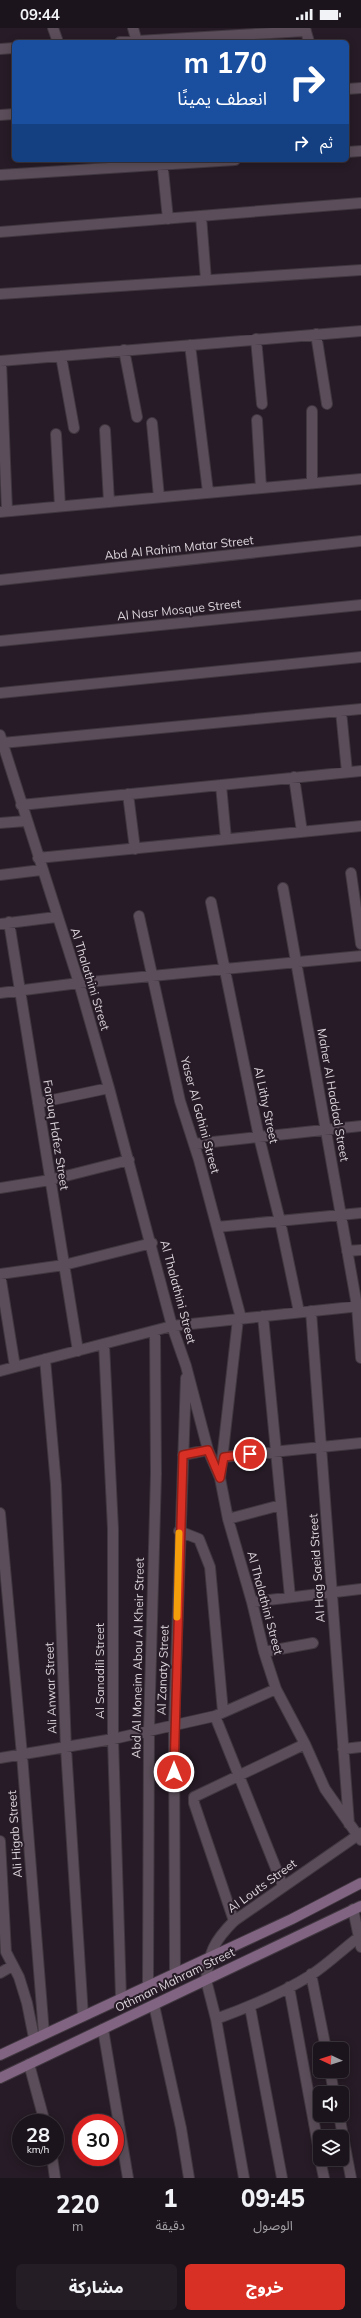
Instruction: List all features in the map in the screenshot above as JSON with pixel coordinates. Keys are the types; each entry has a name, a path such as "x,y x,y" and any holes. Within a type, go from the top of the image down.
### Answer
{"main road":[{"name":"Othman Mahram Street","path":"0,2055 292,1919 361,1882"},
{"name":"Othman Mahram Street","path":"0,2078 357,1908"}],"street":[{"path":"53,28 57,40"},
{"path":"134,28 137,40"},
{"path":"163,40 305,29 308,40"},
{"path":"0,49 12,48"},
{"path":"349,89 361,88"},
{"path":"0,116 12,114"},
{"path":"349,152 361,152"},
{"path":"0,175 162,162 168,219"},
{"path":"0,232 361,203"},
{"path":"201,216 206,280"},
{"path":"0,294 361,270"},
{"path":"361,331 1,361 4,511 312,482 361,479"},
{"path":"316,334 327,404"},
{"path":"256,340 262,404"},
{"path":"190,345 208,492"},
{"path":"124,350 136,417"},
{"path":"61,356 74,428"},
{"path":"312,411 312,482"},
{"path":"257,420 261,488"},
{"path":"152,423 159,497"},
{"path":"105,430 109,502"},
{"path":"56,434 60,506"},
{"name":"Abd Al Rahim Matar Street","path":"0,580 361,541"},
{"name":"Al Nasr Mosque Street","path":"0,641 361,605"},
{"path":"0,693 361,657"},
{"path":"1,739 361,709"},
{"path":"340,711 347,772"},
{"name":"Al Thalathini Street","path":"1,739 3,758 21,805 79,984 109,1088 152,1243 172,1326 186,1366 208,1450 220,1478 228,1518 252,1602 264,1652 276,1688 305,1744 325,1789 349,1824 360,1836"},
{"path":"21,805 361,771"},
{"path":"294,777 302,832"},
{"path":"221,785 226,839"},
{"path":"128,794 135,849"},
{"path":"0,823 26,821"},
{"path":"38,858 361,826"},
{"path":"0,875 41,870"},
{"path":"351,873 361,944"},
{"name":"Maher Al Haddad Street","path":"283,888 347,1251 359,1306 361,1358"},
{"name":"Al Lithy Street","path":"212,902 224,969 259,1137 280,1221 299,1312"},
{"path":"5,923 56,916"},
{"name":"Yaser Al Gahini Street","path":"139,916 180,1101 194,1144 217,1227 240,1319"},
{"name":"Farouq Hafez Street","path":"5,923 20,991 78,1351"},
{"path":"0,993 152,976 361,956"},
{"path":"38,1103 109,1088"},
{"path":"194,1144 361,1126"},
{"path":"0,1188 50,1180 129,1160"},
{"path":"217,1227 361,1213"},
{"path":"14,1367 0,1274 64,1265 152,1243"},
{"path":"347,1251 361,1250"},
{"path":"0,1371 172,1326 359,1306"},
{"name":"Al Hag Saeid Street","path":"311,1311 349,1824"},
{"path":"263,1316 290,1597"},
{"path":"220,1478 224,1457 240,1319"},
{"name":"Abd Al Moneim Abou Al Kheir Street","path":"148,1986 149,1730 156,1474 155,1331"},
{"name":"Al Sanadili Street","path":"104,1344 114,1529 113,1739 120,1998"},
{"name":"Ali Anwar Street","path":"45,1359 56,1485 66,1748 83,2016"},
{"name":"Al Zanaty Street","path":"174,1974 174,1725 186,1366"},
{"path":"224,1457 361,1443"},
{"path":"183,1455 208,1450"},
{"path":"228,1518 281,1505"},
{"name":"Ali Higab Street","path":"0,1513 5,1615 22,1754 44,2034"},
{"path":"180,1531 199,1539 210,1567 219,1714 239,1775 283,1886"},
{"path":"252,1602 361,1589"},
{"path":"264,1652 313,1643"},
{"path":"0,1758 113,1739 219,1714 276,1688"},
{"path":"234,1921 194,1802 196,1794 305,1744"},
{"path":"343,1749 361,1747"},
{"name":"Al Louts Street","path":"244,2178 216,2019 206,1980 208,1959 212,1947 222,1932 234,1921 283,1886 360,1836"},
{"path":"0,1841 6,1952 19,1977 27,2003 34,2038"},
{"path":"216,2019 250,2007 289,1987 360,1942 357,1908"},
{"path":"0,1973 12,1966"},
{"path":"311,1974 325,2042"},
{"path":"289,1987 315,2130"},
{"path":"154,2004 181,2128 189,2178"},
{"path":"250,2007 282,2178"},
{"path":"103,2029 128,2178"},
{"path":"30,2064 42,2114"},
{"path":"340,2122 351,2178"},
{"path":"53,2166 55,2178"},
{"path":"322,2166 324,2178"}],"slow traffic":[{"path":"177,1617 179,1533"}],"route":[{"path":"174,1772 174,1725 183,1455 208,1450 220,1478 224,1457 250,1454"}]}
